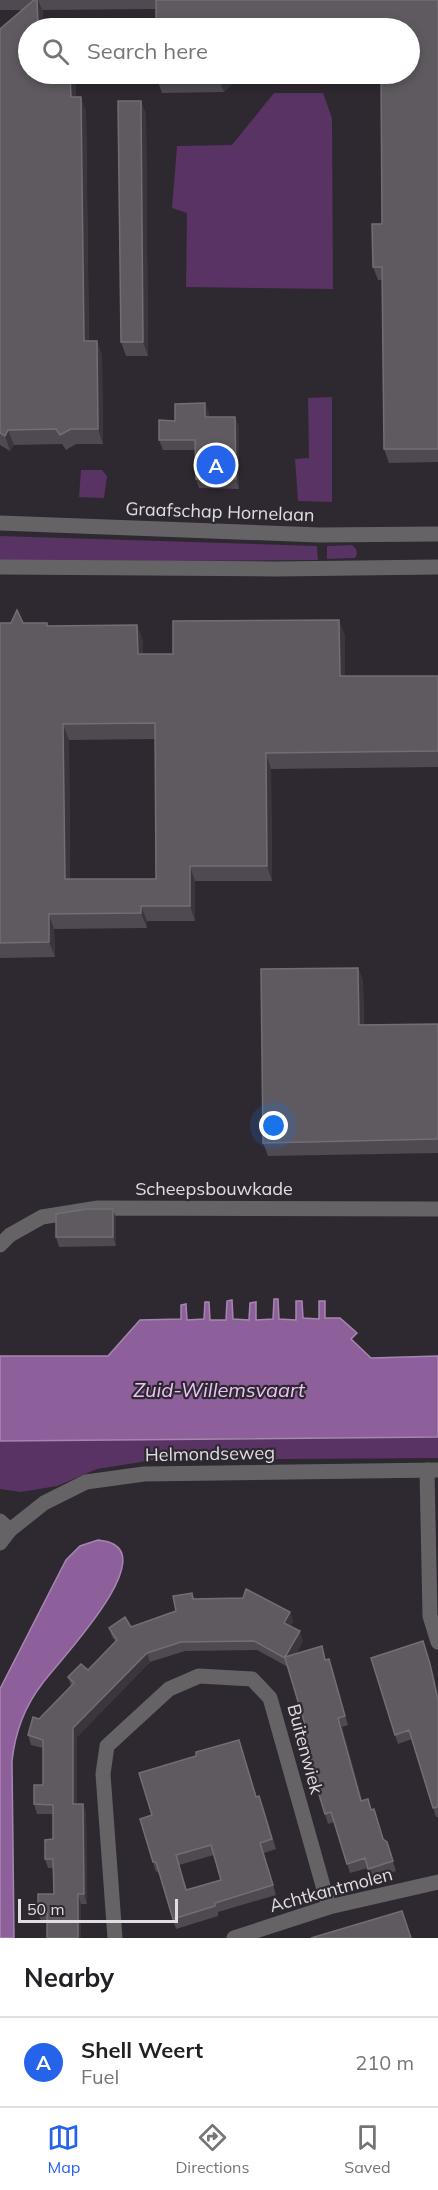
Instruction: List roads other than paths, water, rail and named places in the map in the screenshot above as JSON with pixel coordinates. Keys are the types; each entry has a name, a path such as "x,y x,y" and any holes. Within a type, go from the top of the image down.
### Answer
{"street":[{"name":"Graafschap Hornelaan","path":"0,523 320,535 438,534"},
{"path":"0,567 276,569 438,567"},
{"name":"Scheepsbouwkade","path":"0,1245 10,1235 42,1217 98,1208 438,1209"},
{"path":"432,1470 430,1616 438,1642"},
{"name":"Helmondseweg","path":"0,1543 5,1526 86,1482 144,1474 432,1470"},
{"name":"Buitenwiek","path":"115,1938 103,1774 107,1746 169,1689 199,1676 252,1679 270,1698 329,1907"},
{"name":"Achtkantmolen","path":"234,1938 329,1907 438,1882"}],"water":[{"name":"Zuid-Willemsvaart","path":"274,1299 278,1299 279,1319 296,1320 296,1301 302,1301 303,1318 319,1319 319,1301 325,1301 325,1318 340,1318 357,1333 351,1339 371,1358 438,1356 438,1437 0,1441 0,1356 108,1356 140,1320 181,1319 181,1305 186,1304 187,1320 204,1319 205,1302 209,1302 210,1320 226,1320 227,1301 232,1300 233,1319 249,1320 250,1303 256,1302 256,1320 273,1319"},
{"path":"98,1540 111,1543 122,1553 121,1570 113,1591 82,1636 36,1692 22,1720 16,1740 12,1761 14,1938 0,1938 0,1689 66,1560 80,1546"}],"place":[{"name":"Shell Weert","path":"216,465"}]}
